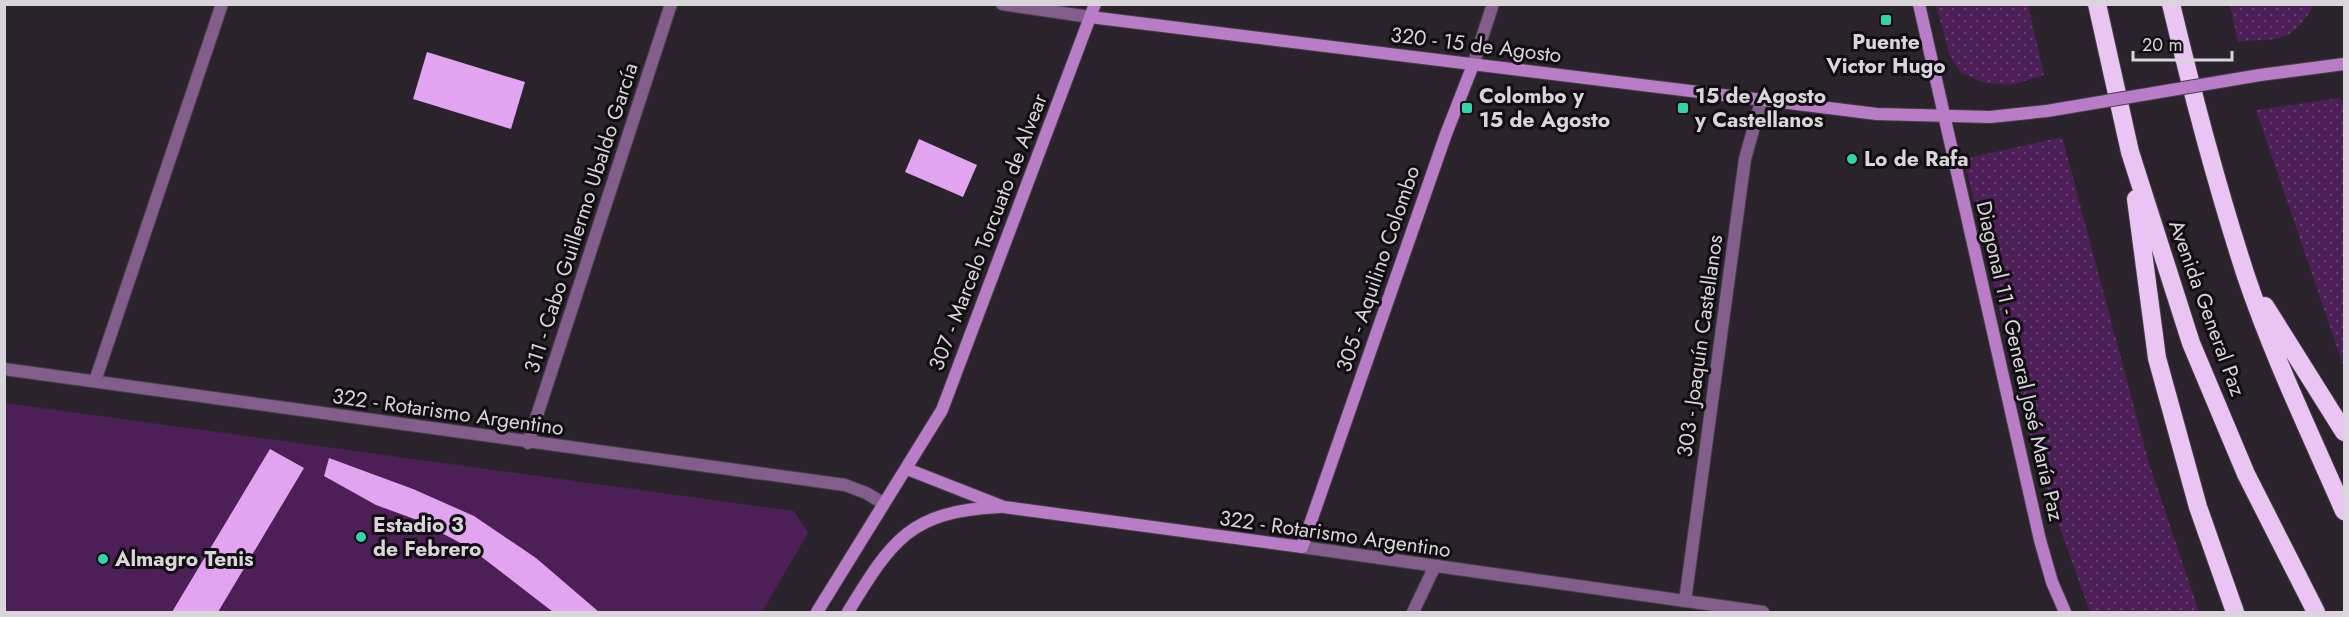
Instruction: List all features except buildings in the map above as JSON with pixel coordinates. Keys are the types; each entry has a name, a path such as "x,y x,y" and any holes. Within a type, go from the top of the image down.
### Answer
{"highway":[{"name":"Avenida General Paz","path":"2097,4 2130,152 2191,343 2246,474 2316,612"},
{"path":"2170,4 2207,149 2247,277 2274,350 2344,511"},
{"path":"2130,152 2157,358 2198,507 2235,612"},
{"path":"2247,277 2344,432"}],"street":[{"path":"95,381 222,4"},
{"name":"311 - Cabo Guillermo Ubaldo García","path":"528,443 671,4"},
{"name":"320 - 15 de Agosto","path":"1002,4 1090,17 1473,65 1762,98 1877,114 1990,117 2047,111 2260,75 2344,64"},
{"name":"307 - Marcelo Torcuato de Alvear","path":"817,612 942,410 1095,4"},
{"name":"305 - Aquilino Colombo","path":"1302,548 1493,4"},
{"name":"Diagonal 11 - General José María Paz","path":"1919,4 2040,540 2052,582 2065,612"},
{"name":"303 - Joaquín Castellanos","path":"1685,601 1745,159 1762,98"},
{"name":"322 - Rotarismo Argentino","path":"4,369 844,485 866,493 883,503"},
{"name":"322 - Rotarismo Argentino","path":"907,469 1004,507 1763,612"},
{"path":"848,612 886,553 919,524 945,514 1004,507"},
{"path":"1413,612 1434,568"}],"shaded area":[{"path":"2230,4 2312,5 2310,12 2296,29 2281,38 2238,42"},
{"path":"1936,5 2028,5 2044,75 2011,85 1984,83 1960,72 1949,54"},
{"path":"2339,98 2344,102 2344,368 2256,110"},
{"path":"2062,137 2149,463 2199,612 2090,612 2034,456 1964,159"},
{"path":"5,403 794,511 808,533 762,612 5,612"}],"place":[{"name":"Puente Victor Hugo","path":"1886,20"},
{"name":"Colombo y 15 de Agosto","path":"1467,108"},
{"name":"15 de Agosto y Castellanos","path":"1683,108"},
{"name":"Lo de Rafa","path":"1852,159"},
{"name":"Estadio 3 de Febrero","path":"361,537"},
{"name":"Almagro Tenis","path":"103,559"}]}
